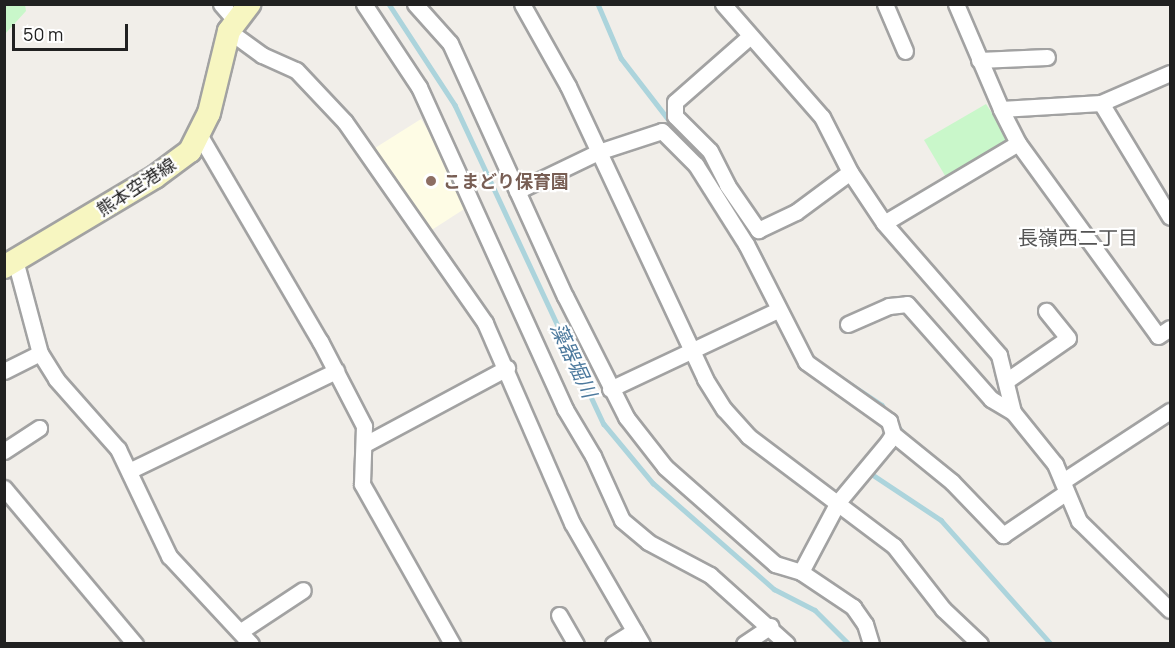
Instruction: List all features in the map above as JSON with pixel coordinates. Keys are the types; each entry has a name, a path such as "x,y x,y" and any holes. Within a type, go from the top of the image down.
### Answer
{"main road":[{"name":"熊本空港線","path":"10,263 155,177 190,151 200,136 234,15"}],"street":[{"path":"364,4 419,87 564,409 593,456 622,520 648,542 710,575 771,626 787,644"},
{"path":"415,4 450,43 610,388 665,467 782,569 801,572 860,614 871,644"},
{"path":"522,4 598,152 714,394 741,429 894,546 944,609 980,644"},
{"path":"723,4 749,37 782,67 822,117 850,172 884,223 996,350 1013,412"},
{"path":"885,4 904,51"},
{"path":"956,4 979,60 1018,143 1158,336 1170,328"},
{"path":"234,15 262,55 296,70 345,122 485,323 507,368 572,523 638,637 613,644"},
{"path":"749,37 675,102 675,116 710,151 727,185 758,230 795,212 850,172"},
{"path":"979,60 1047,57"},
{"path":"1001,108 1101,103 1170,76"},
{"path":"1101,103 1170,217"},
{"path":"517,191 598,152 651,131 670,137 696,165 746,244 806,362 873,405 889,421 893,434 952,482 1003,535 1064,487 1170,411"},
{"path":"200,136 336,371 364,426 367,443 361,474 365,491 452,644"},
{"path":"884,223 1018,143"},
{"path":"10,263 40,353 56,379 102,428 131,470 161,544 251,644"},
{"path":"848,324 881,309 907,304 991,399 1013,412 1055,464 1079,521 1170,610"},
{"path":"610,388 778,309"},
{"path":"1006,381 1068,338 1046,311"},
{"path":"4,371 40,353"},
{"path":"367,443 507,368"},
{"path":"131,470 336,371"},
{"path":"4,451 39,428"},
{"path":"801,572 838,502 893,434"},
{"path":"4,488 135,644"},
{"path":"241,631 303,590"},
{"path":"559,615 576,644"},
{"path":"744,644 771,626"}],"shaded area":[{"path":"421,119 472,204 427,233 375,148"}],"green space":[{"path":"5,4 25,5 26,11 5,34"},
{"path":"986,104 1009,139 947,179 924,140"}],"waterway":[{"name":"藻器堀川","path":"389,4 455,105 604,424 653,483 774,589 815,610 849,644"},
{"path":"598,4 621,58 719,185"},
{"path":"742,220 763,260"},
{"path":"820,364 882,405 903,433"},
{"path":"867,471 941,520 1051,644"}],"place":[{"name":"こまどり保育園","path":"431,181"}],"district":[{"name":"長嶺西二丁目","path":"1078,237"}]}
